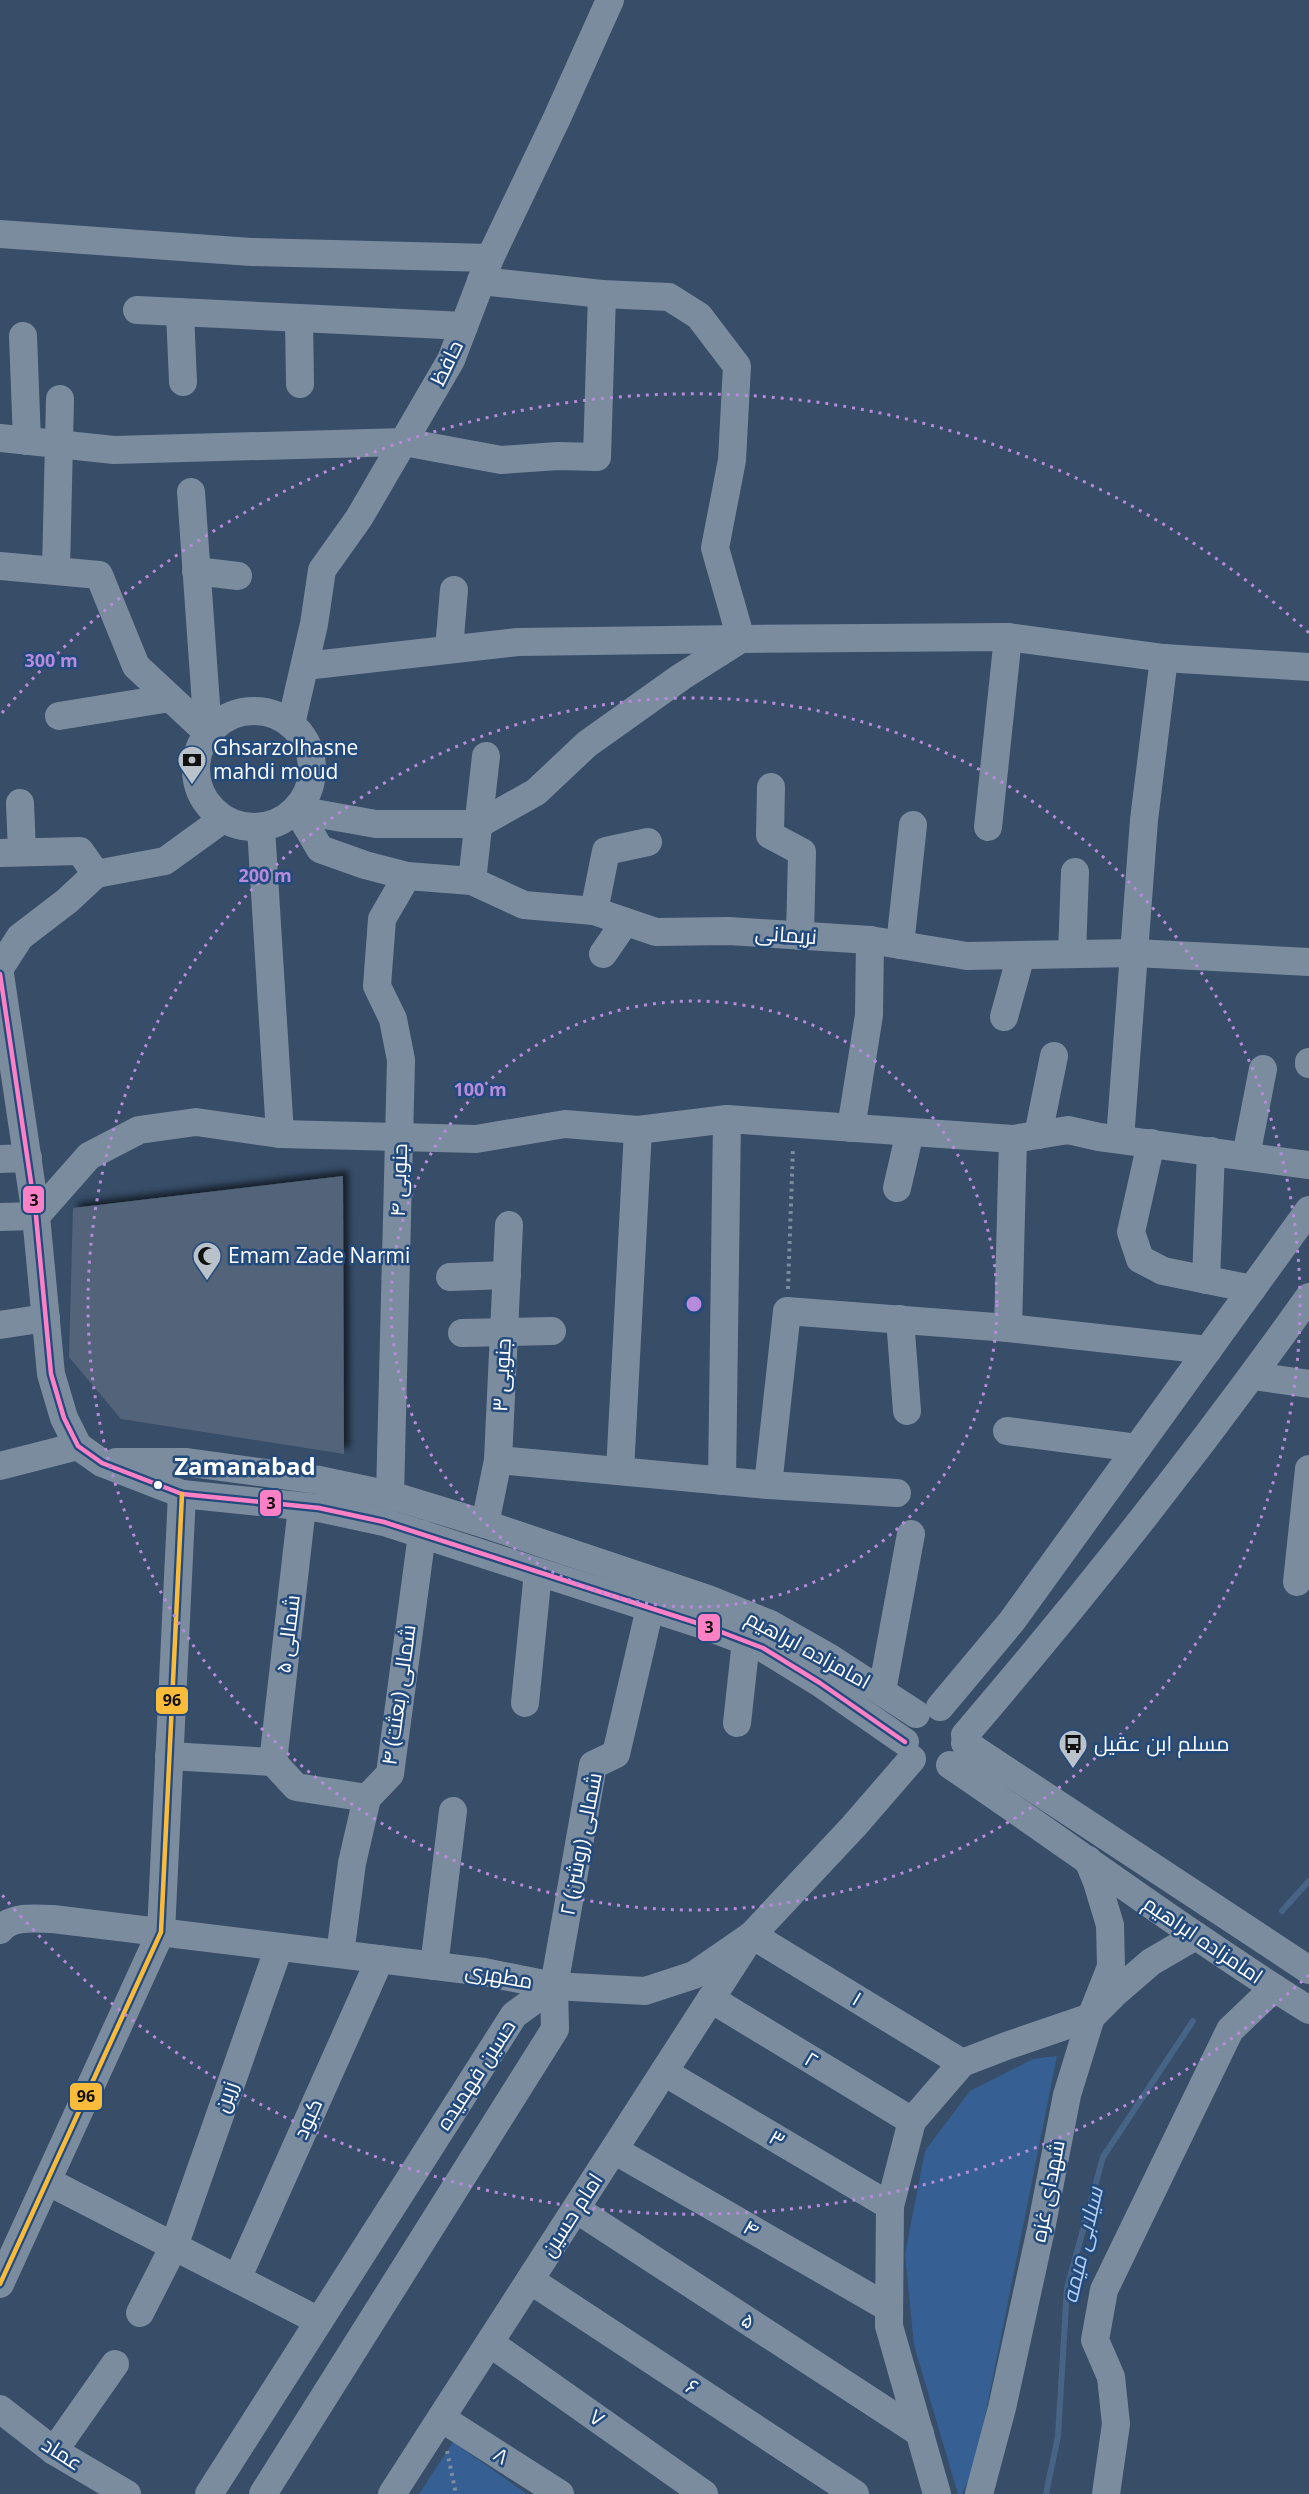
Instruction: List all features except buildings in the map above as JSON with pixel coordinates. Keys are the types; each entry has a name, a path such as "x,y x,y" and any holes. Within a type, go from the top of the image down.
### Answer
{"street":[{"name":"حافظ","path":"291,724 305,666 322,570 359,518 451,360 486,269 610,0"},
{"path":"0,234 486,269 603,294 669,297 699,316 736,366 732,460 716,548 741,639"},
{"path":"23,336 13,439 114,450 404,442 501,460 558,456 597,457 603,294"},
{"path":"137,310 464,326"},
{"path":"180,312 183,382"},
{"path":"299,318 300,384"},
{"path":"56,570 60,399"},
{"path":"191,492 208,733"},
{"path":"0,563 99,575 136,666 208,733"},
{"path":"196,571 238,576"},
{"path":"449,649 454,590"},
{"path":"988,827 1008,637"},
{"path":"305,666 518,642 1008,637 1164,658 1309,666"},
{"path":"297,810 376,824 479,824 536,792 587,744 681,677 741,639"},
{"path":"1120,1139 1144,820 1164,658"},
{"path":"59,716 170,698"},
{"path":"257,710 275,714 291,724 303,738 311,755 312,773 308,793 297,810 281,822 261,828 241,827 223,819 208,806 198,788 195,768 199,749 208,733 221,720 238,713 257,710"},
{"path":"472,881 486,756"},
{"path":"771,787 770,836 802,852 800,936"},
{"path":"20,803 11,853 80,852 96,874"},
{"name":"نریمانی","path":"297,810 320,849 365,865 407,876 472,881 524,905 594,911 656,932 729,931 870,940 967,956 1135,953 1309,962"},
{"path":"0,968 20,937 67,901 96,874 165,861 223,819"},
{"path":"900,945 913,825"},
{"path":"261,828 280,1134"},
{"path":"594,911 606,851 648,842"},
{"path":"1072,954 1075,872"},
{"name":"۴ جنوبی","path":"390,1495 401,1060 393,1019 377,986 382,919 407,876"},
{"path":"603,954 625,921"},
{"path":"851,1128 869,1015 870,940"},
{"path":"1004,1017 1021,955"},
{"name":"امامزاده ابراهیم","path":"0,974 14,1159 36,1216 51,1374 64,1418 78,1446 102,1463 182,1494 302,1507 384,1522 746,1641 763,1648 820,1683 908,1750"},
{"path":"1008,1328 1026,1137 1054,1056"},
{"path":"1246,1156 1263,1069"},
{"path":"0,1217 36,1216 89,1156 139,1130 196,1122 280,1134 476,1139 565,1124 638,1130 727,1119 910,1132 1026,1137 1068,1130 1309,1165"},
{"path":"722,1481 727,1119"},
{"path":"620,1471 638,1130"},
{"path":"897,1188 910,1132"},
{"path":"1151,1143 1131,1232 1140,1259 1163,1271 1252,1289"},
{"path":"1206,1280 1211,1151"},
{"path":"1309,1210 1012,1621 928,1711 906,1726 908,1750 924,1766 937,1769 960,1748 1253,1376 1309,1297"},
{"name":"۳ جنوبی","path":"485,1524 498,1461 509,1225"},
{"path":"450,1277 507,1275"},
{"path":"768,1485 788,1311 1008,1328 1208,1350"},
{"path":"0,1325 46,1318"},
{"path":"900,1319 907,1411"},
{"path":"462,1333 552,1331"},
{"path":"1253,1376 1309,1384"},
{"path":"1007,1431 1137,1448"},
{"path":"0,1466 78,1446"},
{"path":"498,1461 768,1485 897,1493"},
{"name":"امامزاده ابراهیم","path":"102,1463 185,1462 319,1480 390,1495 485,1524 708,1599 770,1624 882,1691 928,1711"},
{"path":"1297,1582 1309,1469"},
{"path":"0,2284 161,1932 182,1494"},
{"name":"۵ شمالی","path":"273,1762 302,1507"},
{"name":"۴ شمالی (بعثت)","path":"367,1798 390,1774 422,1534"},
{"path":"882,1691 911,1534"},
{"path":"525,1703 538,1572"},
{"name":"۲ شمالی (روشن)","path":"554,1986 593,1765 616,1754 650,1608"},
{"path":"1012,1621 1043,1644"},
{"path":"737,1723 746,1641"},
{"path":"928,1711 952,1713 961,1723 960,1748"},
{"name":"امامزاده ابراهیم","path":"960,1748 1088,1860 1194,1936 1309,2010"},
{"name":"امامزاده ابراهیم","path":"960,1748 1309,1970"},
{"name":"مطهری","path":"2,1925 24,1919 53,1919 484,1972 554,1986 645,1991 694,1975 752,1935 854,1826 908,1750"},
{"path":"169,1756 273,1762 296,1787 367,1798 352,1863 340,1954"},
{"path":"434,1966 453,1811"},
{"path":"937,2494 889,2326 890,2206 912,2121 962,2063 1009,2044 1091,2017 1111,1967 1110,1924 1088,1860"},
{"name":"امام حسین","path":"392,2494 752,1935"},
{"name":"۱","path":"752,1935 962,2063"},
{"name":"شهدای غزه","path":"979,2494 1011,2363 1067,2095 1091,2017 1151,1962 1194,1936"},
{"name":"زرین","path":"140,2313 174,2246 279,1947"},
{"name":"کبود","path":"237,2279 380,1959"},
{"name":"حسین فهمیده","path":"209,2494 514,2015 554,1986"},
{"name":"حسین فهمیده","path":"263,2494 555,2029 554,1986"},
{"path":"1106,2494 1116,2424 1111,2377 1095,2340 1104,2290 1230,2030 1274,1988"},
{"name":"۲","path":"711,1999 912,2121"},
{"name":"۳","path":"664,2072 890,2206"},
{"name":"۴","path":"614,2150 889,2307"},
{"path":"47,2181 319,2321"},
{"name":"۵","path":"576,2209 920,2433"},
{"name":"۶","path":"530,2280 855,2494"},
{"name":"۷","path":"490,2343 704,2494"},
{"path":"54,2451 115,2364"},
{"name":"عماد","path":"0,2409 54,2451 127,2494"},
{"name":"۸","path":"441,2418 560,2494"}],"path":[{"path":"788,1311 794,1124"},
{"path":"441,2418 456,2494"}],"shaded area":[{"path":"1057,2056 975,2467 962,2494 958,2494 914,2345 905,2254 925,2151 970,2091 1033,2059"},
{"path":"453,2442 527,2494 419,2494"}],"waterway":[{"path":"1282,1911 1309,1881"},
{"name":"سیلابی میمه","path":"1046,2494 1058,2436 1067,2288 1103,2157 1193,2021"}],"transit line":[{"name":"3","path":"0,974 36,1216 51,1374 64,1418 78,1446 102,1463 182,1494 319,1508 384,1522 703,1625 763,1648 820,1683 905,1742"},
{"name":"96","path":"0,2284 161,1932 182,1494"}],"place":[{"name":"Ghsarzolhasne mahdi moud","path":"192,786"},
{"name":"Emam Zade Narmi","path":"207,1282"},
{"name":"مسلم ابن عقیل","path":"1073,1770"}],"district":[{"name":"Zamanabad","path":"245,1467"}]}
